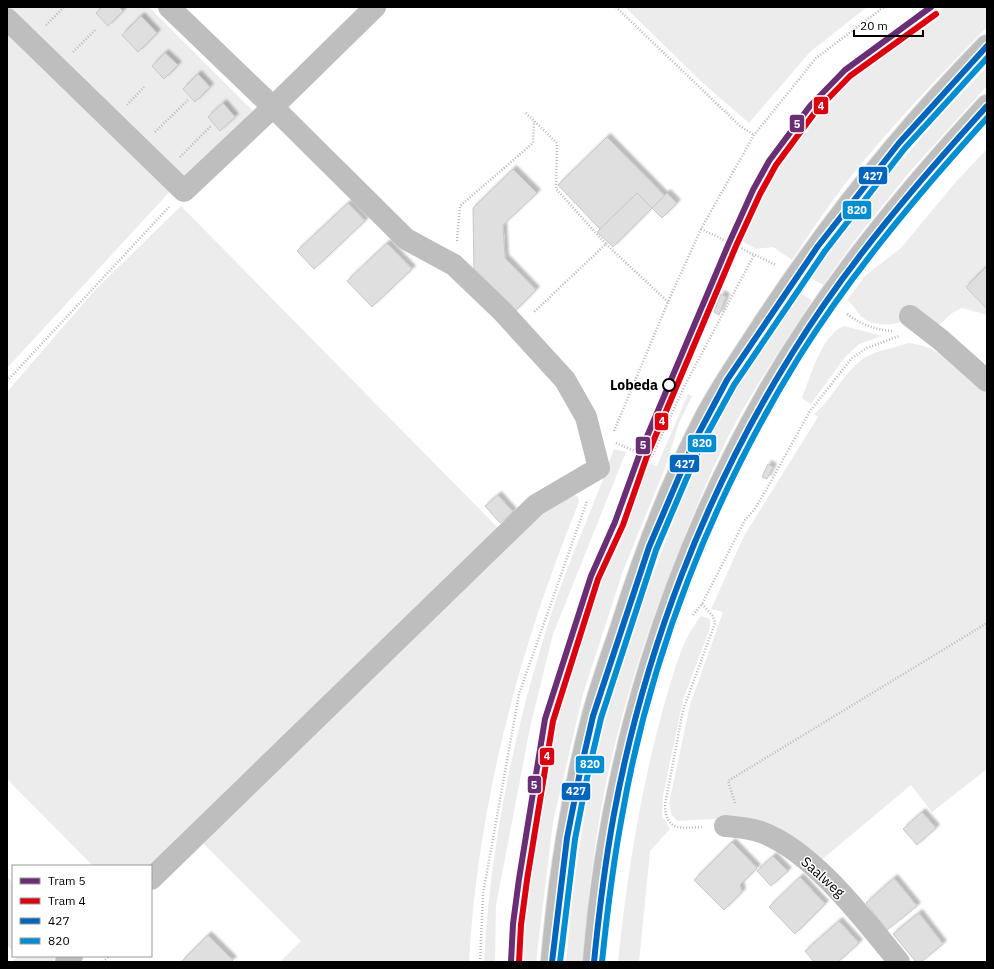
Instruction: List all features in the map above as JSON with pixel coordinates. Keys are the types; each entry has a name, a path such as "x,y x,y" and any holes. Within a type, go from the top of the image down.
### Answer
{"main road":[{"path":"152,878 536,504 599,468 586,417 565,380 518,328 454,265 406,238 169,7"},
{"path":"7,19 184,191 273,107 375,7"},
{"path":"552,962 566,839 593,715 637,578 673,489 705,419 735,369 778,303 845,208 920,117 987,46"},
{"path":"594,962 597,924 611,826 637,708 678,587 703,524 731,462 771,388 838,285 925,175 987,106"},
{"path":"904,328 941,340 987,382"},
{"name":"Saalweg","path":"733,827 760,832 771,837 808,862 850,902 899,962"}],"path":[{"path":"616,7 740,126 754,135"},
{"path":"613,433 668,302 701,229 754,135 816,58 884,7"},
{"path":"57,68 96,29"},
{"path":"139,148 188,100"},
{"path":"526,113 557,143 556,189 606,244 668,302"},
{"path":"454,265 460,206 532,143 534,120"},
{"path":"165,173 211,126"},
{"path":"7,381 184,191"},
{"path":"701,229 782,268"},
{"path":"518,328 606,244"},
{"path":"480,962 483,894 519,694 599,468 610,440 651,458 686,383 754,255"},
{"path":"844,311 861,324 880,330 904,328"},
{"path":"904,328 852,358 810,411 765,492 754,510 745,520 702,604 713,616 714,623 684,706 665,805 668,820 671,824 680,828 733,827 728,781 987,623"}],"shaded area":[{"path":"7,7 149,7 253,111 174,187 7,368"},
{"path":"625,7 867,7 810,52 749,123 705,85"},
{"path":"945,7 987,7 987,27 923,94 861,164 834,199 792,260 773,247 756,249 738,239 788,145 832,93 909,31"},
{"path":"987,67 987,86 907,175 855,240 823,285 811,278 873,195 940,117"},
{"path":"987,149 987,266 966,287 987,309 987,315 962,308 952,313 938,326 924,316 894,324 878,324 863,318 847,300 866,275 901,248 955,183"},
{"path":"181,206 500,530 152,865 92,865 7,779 7,392 95,290"},
{"path":"799,292 812,300 758,384 728,437 695,510 655,612 627,700 611,759 594,853 582,962 566,962 575,877 588,793 607,715 635,624 672,524 706,445 744,377"},
{"path":"844,326 882,336 859,344 845,357 811,404 802,398 813,369 823,347 829,338"},
{"path":"908,343 920,345 941,354 961,369 987,393 987,769 932,812 911,785 820,861 728,818 677,821 671,814 669,803 690,705 723,612 711,609 744,536 818,417 814,414 851,369 866,357"},
{"path":"688,394 692,396 679,423 665,468 623,571 583,694 553,822 536,962 520,962 537,810 551,745 585,626 646,462 657,466"},
{"path":"614,449 626,452 553,634 531,723 496,905 495,962 484,962 487,919 498,833 525,705 536,663 556,599"},
{"path":"572,494 578,497 579,502 557,557 520,670 492,785 474,903 469,962 280,962 301,941 197,837 529,519"},
{"path":"701,616 710,619 710,628 683,700 663,796 662,816 670,829 650,851 639,962 618,962 630,863 656,734 683,646 694,625"},
{"path":"7,877 12,882 12,950 7,945"},
{"path":"17,957 57,957 52,962 12,962"}],"building":[{"path":"102,7 119,7 123,11 108,26 96,13"},
{"path":"141,16 157,33 138,52 122,35"},
{"path":"165,53 178,65 164,79 152,66"},
{"path":"198,74 210,87 195,102 183,89"},
{"path":"223,103 235,117 220,131 208,117"},
{"path":"607,137 665,196 652,208 637,193 600,229 558,185"},
{"path":"513,169 537,193 503,225 505,258 536,290 513,313 474,273 473,208"},
{"path":"637,193 652,208 613,247 597,232"},
{"path":"667,193 677,203 662,218 652,208"},
{"path":"348,203 365,221 314,269 297,251"},
{"path":"387,243 412,269 372,307 347,281"},
{"path":"987,266 987,309 966,287"},
{"path":"721,294 726,297 719,315 714,312"},
{"path":"768,464 773,467 767,479 762,477"},
{"path":"498,495 513,512 500,523 485,506"},
{"path":"922,812 936,828 917,845 903,829"},
{"path":"732,842 757,868 740,885 742,892 724,910 694,880"},
{"path":"773,856 788,871 771,886 757,871"},
{"path":"800,877 825,904 795,934 769,907"},
{"path":"894,878 917,906 887,930 866,903"},
{"path":"919,913 943,944 921,962 916,962 893,934"},
{"path":"839,921 859,943 838,962 814,962 805,951"},
{"path":"208,935 233,960 231,962 181,962"}],"tram line":[{"name":"5","path":"511,962 513,924 519,879 545,719 591,576 615,522 640,453 729,243 753,190 769,161 810,106 845,70 931,7"},
{"name":"4","path":"519,962 521,925 527,880 553,721 598,579 623,525 647,456 736,246 760,194 776,165 816,111 850,76 936,14"}],"transit line":[{"name":"427","path":"552,962 567,838 593,716 649,547 693,444 727,380 818,246 899,143 987,46"},
{"name":"820","path":"560,962 575,839 601,718 656,550 700,447 734,385 825,251 905,148 987,58"},
{"name":"427","path":"594,962 600,906 614,814 642,693 682,575 732,460 761,405 793,352 814,319 860,255 909,194 987,106"},
{"name":"820","path":"602,962 608,907 622,816 634,756 649,696 689,578 713,521 739,465 768,410 799,357 820,325 864,263 888,233 987,118"}],"place":[{"name":"Lobeda","path":"669,385"}]}
